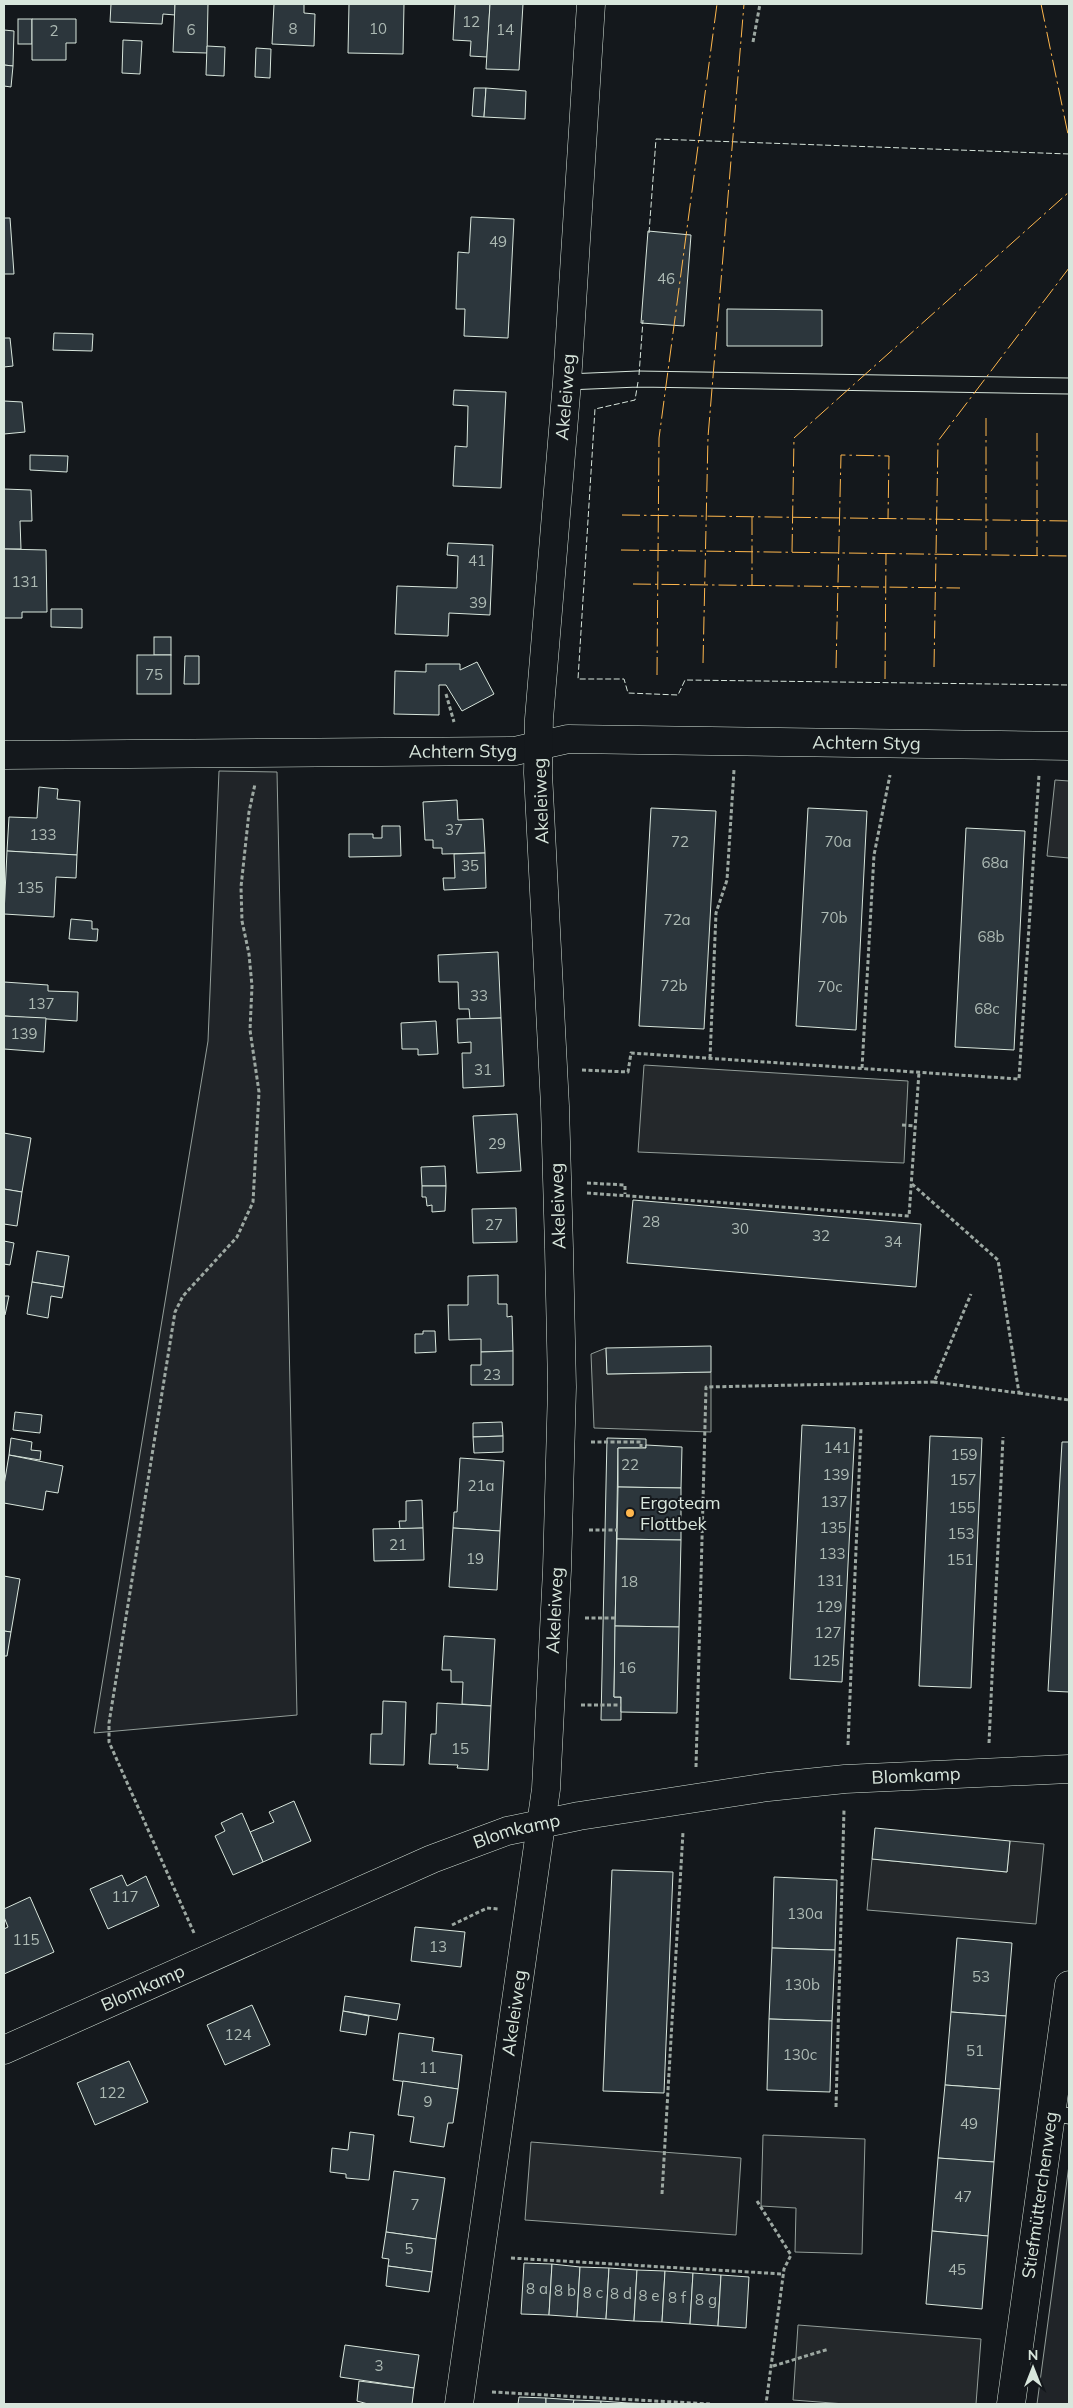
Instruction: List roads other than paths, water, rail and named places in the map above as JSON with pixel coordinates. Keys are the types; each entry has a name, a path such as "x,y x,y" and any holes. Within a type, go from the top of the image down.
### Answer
{"street":[{"name":"Akeleiweg","path":"460,2397 546,1788 558,1570 562,1388 555,1106 538,773 591,4"},
{"name":"Achtern Styg","path":"4,755 515,751 568,739 1069,746"},
{"name":"Blomkamp","path":"4,2050 432,1859 478,1840 541,1822 695,1798 845,1779 1069,1769"},
{"name":"Stiefmütterchenweg","path":"1011,2404 1060,2115 1069,1986"}],"lane":[{"path":"566,382 638,379 1069,386"}],"place":[{"name":"Ergoteam Flottbek","path":"630,1513"}]}
